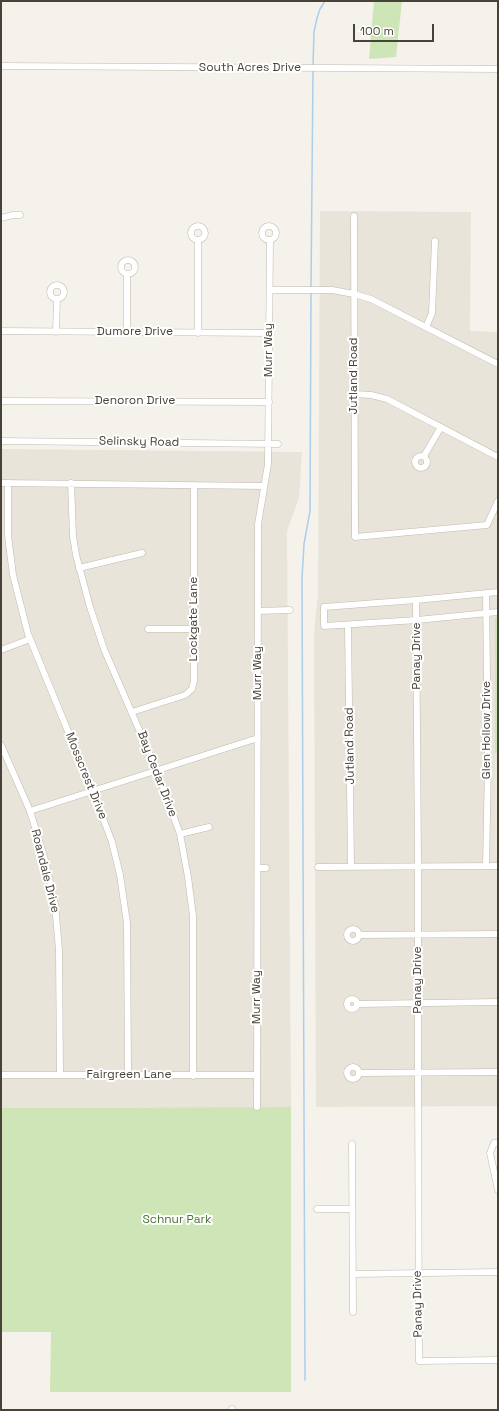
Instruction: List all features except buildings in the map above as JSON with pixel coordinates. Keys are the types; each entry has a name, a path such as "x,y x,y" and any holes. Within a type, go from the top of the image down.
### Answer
{"street":[{"name":"South Acres Drive","path":"1,66 498,69"},
{"path":"1,218 20,215"},
{"name":"Jutland Road","path":"354,216 355,537 487,525 498,501"},
{"path":"198,240 198,333"},
{"name":"Murr Way","path":"257,1107 258,524 268,464 269,444 270,240"},
{"path":"426,327 432,313 435,241"},
{"path":"127,274 127,332"},
{"path":"270,290 316,290 343,292 371,299 498,364"},
{"path":"56,332 57,299"},
{"name":"Dumore Drive","path":"1,331 269,333"},
{"path":"354,394 371,395 386,399 498,457"},
{"name":"Denoron Drive","path":"1,401 269,402"},
{"path":"424,456 441,427"},
{"name":"Selinsky Road","path":"1,441 278,444"},
{"path":"4,483 264,486"},
{"name":"Mosscrest Drive","path":"4,483 8,536 13,574 30,639 93,792 112,842 120,875 127,922 128,1076"},
{"name":"Bay Cedar Drive","path":"71,483 73,536 79,568 90,607 104,649 157,771 180,834 193,916 193,1076"},
{"name":"Lockgate Lane","path":"132,712 185,695 192,689 194,680 194,485"},
{"path":"79,568 142,553"},
{"path":"498,592 416,600 324,606 324,626 417,620 498,612"},
{"name":"Glen Hollow Drive","path":"486,593 488,763 486,866"},
{"name":"Panay Drive","path":"416,600 419,1004 419,1361 498,1360"},
{"path":"258,611 290,610"},
{"name":"Jutland Road","path":"348,625 351,866"},
{"path":"148,630 193,629"},
{"path":"1,650 30,639"},
{"path":"30,811 258,738"},
{"name":"Roandale Drive","path":"1,745 30,811 45,860 55,904 59,950 60,1075"},
{"path":"180,834 209,827"},
{"path":"318,867 498,866"},
{"path":"258,868 266,868"},
{"path":"359,935 498,934"},
{"path":"358,1004 498,1002"},
{"path":"359,1073 498,1072"},
{"name":"Fairgreen Lane","path":"1,1075 257,1075"},
{"path":"498,1143 494,1143 490,1153 498,1190"},
{"path":"352,1144 353,1312"},
{"path":"317,1209 352,1209"},
{"path":"353,1274 498,1272"}],"shaded area":[{"path":"320,211 471,212 470,331 498,332 498,1106 316,1107 314,633 318,594"},
{"path":"1,449 302,452 299,498 287,531 291,1107 1,1108"},
{"path":"495,753 498,753 498,858 495,858"}],"green space":[{"path":"374,1 402,1 396,57 369,59"},
{"path":"498,617 498,753 495,753 495,618"},
{"name":"Schnur Park","path":"291,1107 291,1392 50,1392 51,1332 1,1332 2,1108"}],"waterway":[{"path":"313,66 314,32 320,9 325,1"},
{"path":"311,288 313,70"},
{"path":"305,1380 302,578 304,544 310,511 311,292"}]}
